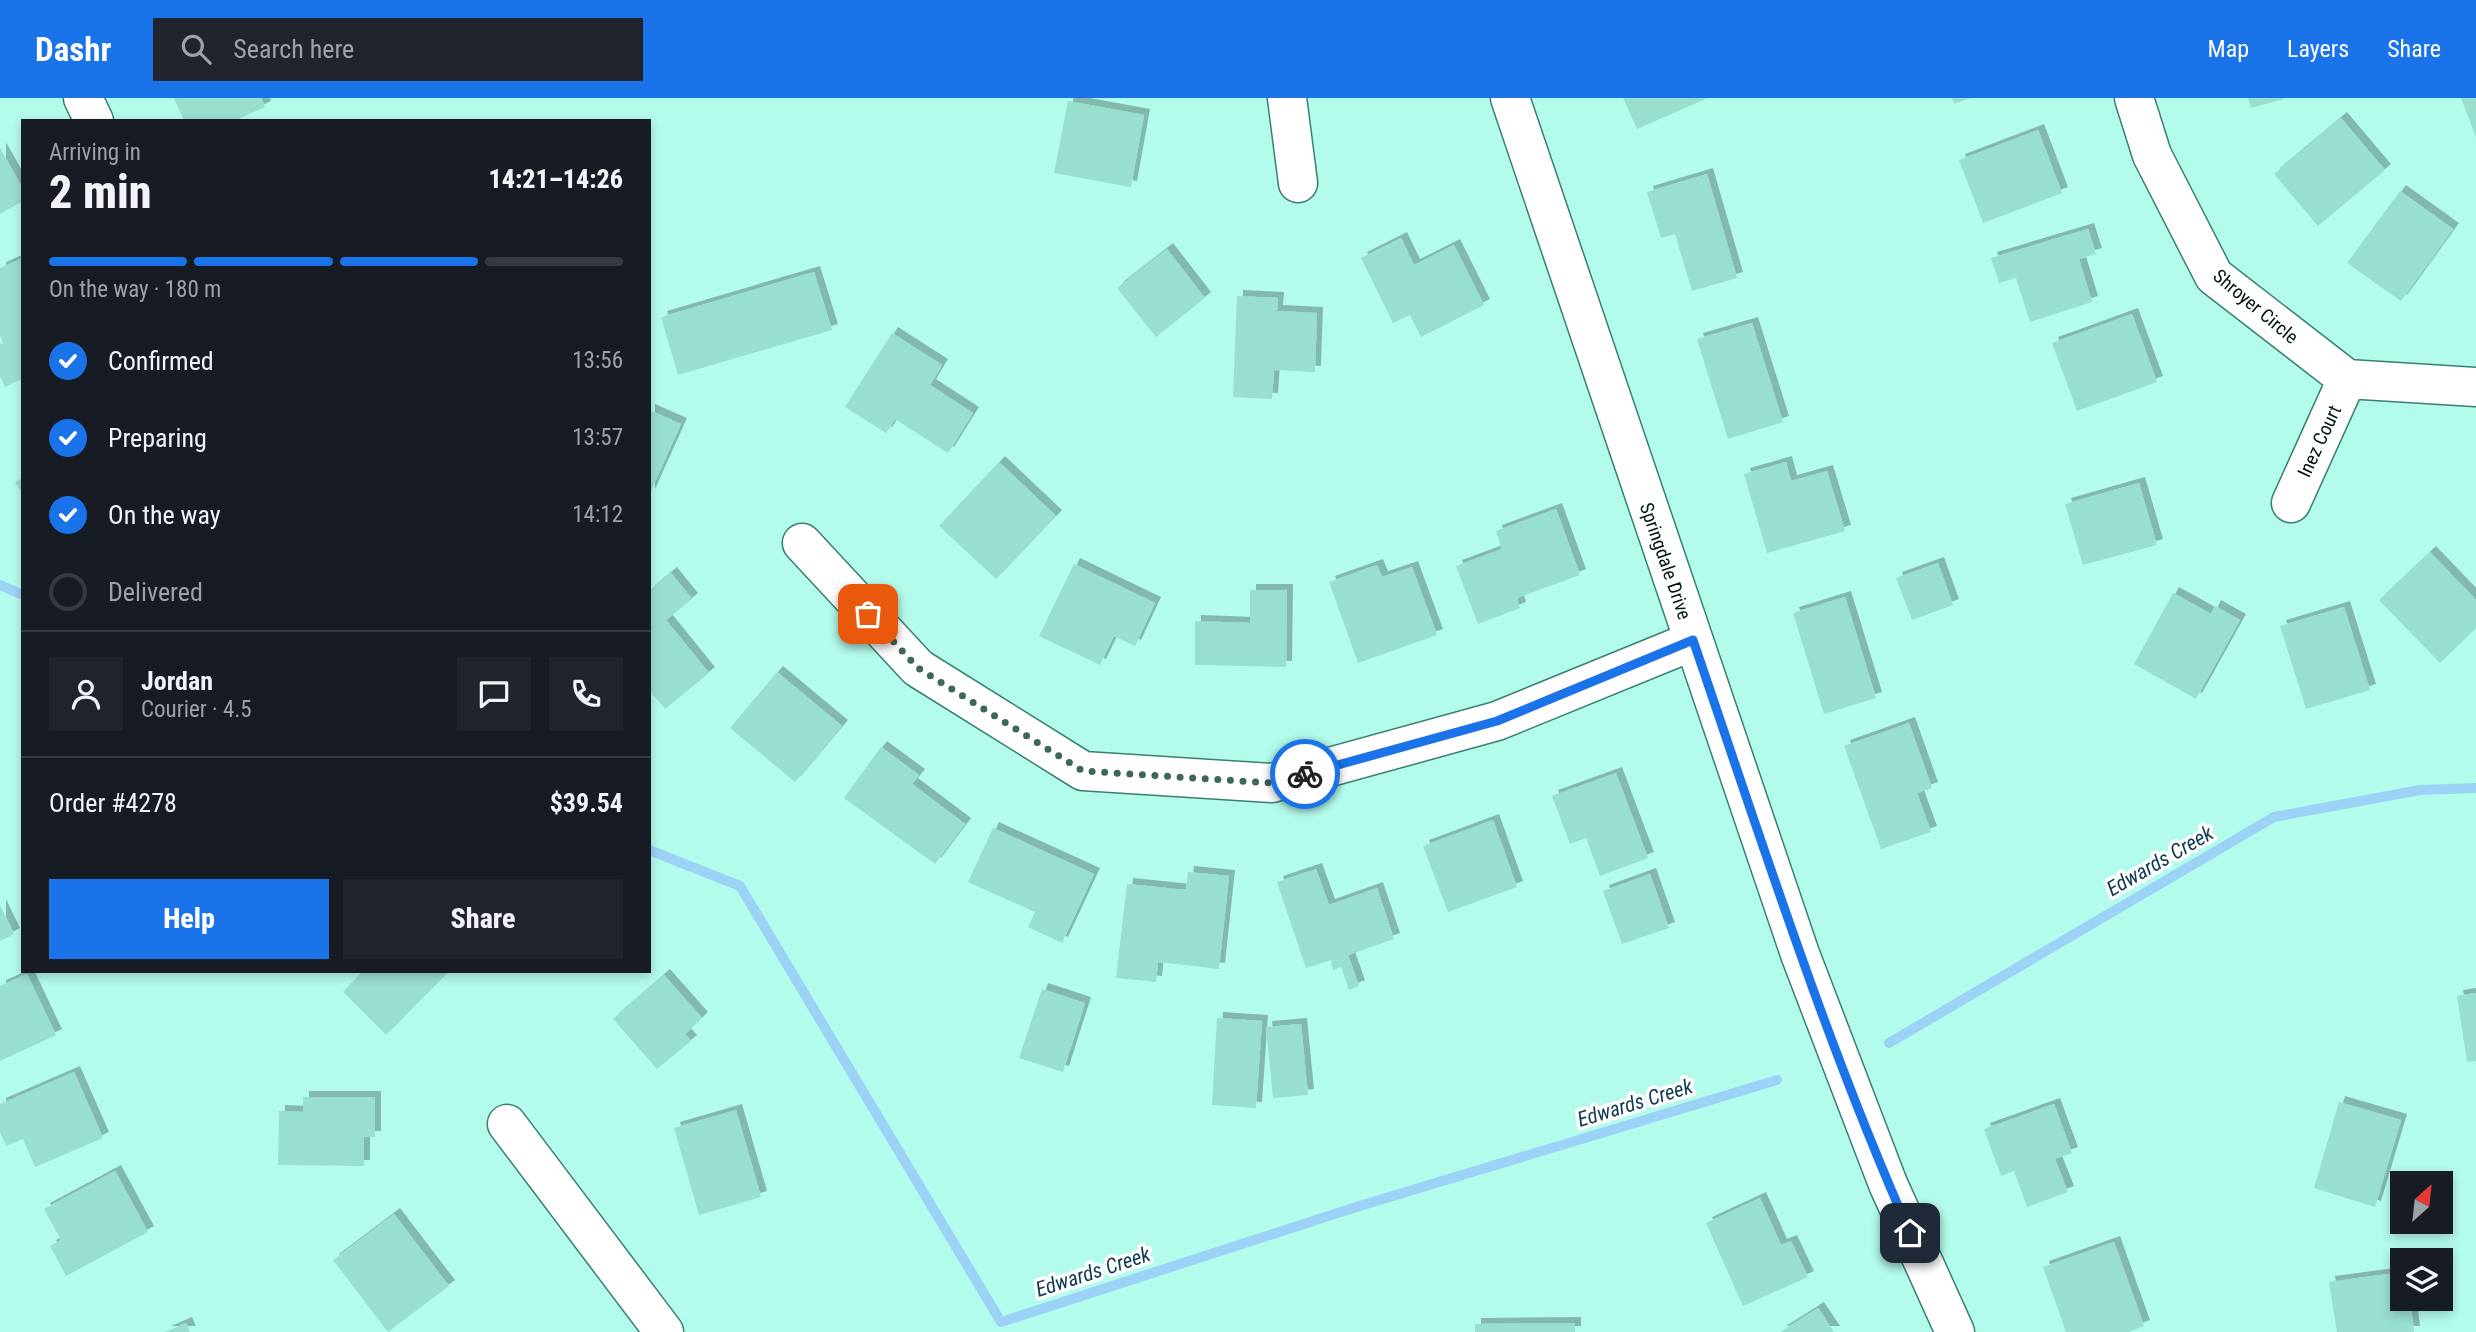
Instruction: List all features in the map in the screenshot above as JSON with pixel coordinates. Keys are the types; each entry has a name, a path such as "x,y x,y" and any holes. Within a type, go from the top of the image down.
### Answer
{"street":[{"path":"83,98 93,119"},
{"path":"1287,98 1298,183"},
{"name":"Springdale Drive","path":"1510,98 1800,954 1888,1184 1955,1332"},
{"name":"Shroyer Circle","path":"2134,98 2152,155 2214,276 2347,379"},
{"path":"2347,379 2476,387"},
{"name":"Inez Court","path":"2291,503 2347,379"},
{"path":"802,543 918,668 1083,771 1272,783 1497,721 1693,640"},
{"path":"507,1124 664,1332"}],"building":[{"path":"174,98 261,98 265,107 238,119 183,119"},
{"path":"1623,98 1708,98 1637,129"},
{"path":"1952,98 1971,98 1954,104"},
{"path":"2248,98 2284,98 2284,99 2251,108"},
{"path":"2461,98 2476,98 2476,137"},
{"path":"1068,101 1144,115 1131,187 1054,173"},
{"path":"2341,118 2385,170 2318,226 2274,174"},
{"path":"2038,130 2062,193 1983,223 1959,160"},
{"path":"0,148 21,185 21,202 0,214"},
{"path":"1707,174 1737,278 1692,291 1675,234 1661,238 1647,192"},
{"path":"2400,191 2453,229 2401,301 2347,263"},
{"path":"2088,229 2096,254 2079,259 2092,302 2030,322 2016,278 1999,283 1991,258"},
{"path":"1401,238 1414,265 1454,245 1484,305 1421,337 1410,315 1393,323 1361,258"},
{"path":"1167,249 1205,298 1156,337 1117,288"},
{"path":"21,259 21,379 5,387 0,376 0,344 3,343 0,336 0,268"},
{"path":"814,272 832,330 678,375 661,317"},
{"path":"1237,296 1278,298 1277,311 1317,313 1315,372 1274,370 1272,399 1233,397"},
{"path":"2132,314 2157,382 2077,411 2052,343"},
{"path":"1752,323 1783,422 1728,439 1697,339"},
{"path":"892,333 942,365 930,385 973,413 948,453 895,419 886,433 845,407"},
{"path":"651,411 681,424 651,491"},
{"path":"999,462 1056,516 996,579 939,526"},
{"path":"1786,462 1791,481 1827,471 1845,531 1767,553 1744,474"},
{"path":"21,478 21,491 15,483"},
{"path":"2139,483 2157,545 2083,565 2065,504"},
{"path":"1556,509 1580,575 1517,598 1520,608 1478,624 1456,566 1502,549 1496,531"},
{"path":"2430,552 2476,600 2476,628 2440,663 2379,600"},
{"path":"1938,563 1953,605 1912,620 1896,578"},
{"path":"1074,564 1155,603 1135,646 1114,636 1100,665 1039,636"},
{"path":"1377,565 1382,577 1412,567 1437,635 1358,663 1329,582"},
{"path":"671,573 692,599 666,620 709,673 665,709 651,692 651,589"},
{"path":"1250,590 1287,590 1286,667 1195,665 1195,621 1250,623"},
{"path":"2173,593 2211,614 2215,606 2240,620 2196,699 2134,664"},
{"path":"1845,597 1876,698 1824,714 1793,613"},
{"path":"2344,607 2370,690 2306,709 2280,626"},
{"path":"777,672 842,726 795,782 730,728"},
{"path":"1909,723 1932,788 1917,793 1931,832 1881,849 1844,746"},
{"path":"881,747 919,775 912,784 965,824 935,864 844,798"},
{"path":"1616,773 1648,858 1600,876 1586,838 1570,844 1552,796"},
{"path":"1493,820 1517,887 1448,912 1423,846"},
{"path":"993,828 1094,874 1062,943 1028,927 1035,912 968,882"},
{"path":"1316,869 1329,905 1377,888 1394,939 1348,955 1359,986 1349,990 1341,967 1333,970 1331,960 1306,968 1277,882"},
{"path":"1188,872 1229,876 1219,969 1158,962 1156,982 1116,978 1127,884 1186,890"},
{"path":"1650,874 1669,928 1622,944 1603,891"},
{"path":"0,905 14,934 0,941"},
{"path":"361,973 447,973 386,1035 343,992"},
{"path":"27,974 56,1035 0,1061 0,986"},
{"path":"664,975 702,1018 685,1034 691,1041 657,1069 613,1019"},
{"path":"1042,989 1085,1003 1063,1072 1019,1058"},
{"path":"2476,993 2476,1061 2467,1062 2457,996"},
{"path":"1217,1018 1262,1021 1256,1108 1212,1105"},
{"path":"1301,1024 1308,1095 1273,1098 1266,1027"},
{"path":"74,1072 103,1138 35,1167 23,1139 6,1146 0,1132 0,1104"},
{"path":"303,1097 375,1097 375,1137 364,1137 364,1166 278,1165 279,1111 303,1112"},
{"path":"2339,1102 2401,1120 2375,1207 2314,1188"},
{"path":"2054,1104 2072,1153 2055,1159 2068,1192 2027,1207 2014,1171 2001,1176 1984,1129"},
{"path":"736,1110 761,1197 699,1215 674,1128"},
{"path":"115,1171 148,1232 66,1276 50,1246 61,1240 44,1209"},
{"path":"1760,1198 1781,1245 1791,1241 1808,1277 1743,1306 1706,1223"},
{"path":"394,1214 449,1286 388,1332 333,1260"},
{"path":"2114,1242 2144,1326 2128,1332 2066,1332 2043,1267"},
{"path":"2390,1274 2390,1311 2412,1311 2414,1332 2337,1332 2329,1282"},
{"path":"1818,1308 1834,1332 1780,1332"},
{"path":"186,1323 190,1332 165,1332"},
{"path":"1575,1323 1575,1332 1475,1332 1475,1324"}],"waterway":[{"name":"Edwards Creek","path":"0,585 21,594"},
{"name":"Edwards Creek","path":"1889,1043 2274,817 2420,790 2476,788"},
{"name":"Edwards Creek","path":"651,851 740,886 1001,1322 1353,1208 1777,1080"}],"way so far":[{"path":"868,614 918,668 1083,771 1272,783 1305,774"}],"route":[{"path":"1305,774 1497,721 1693,640 1800,954 1888,1184 1910,1233"}]}
